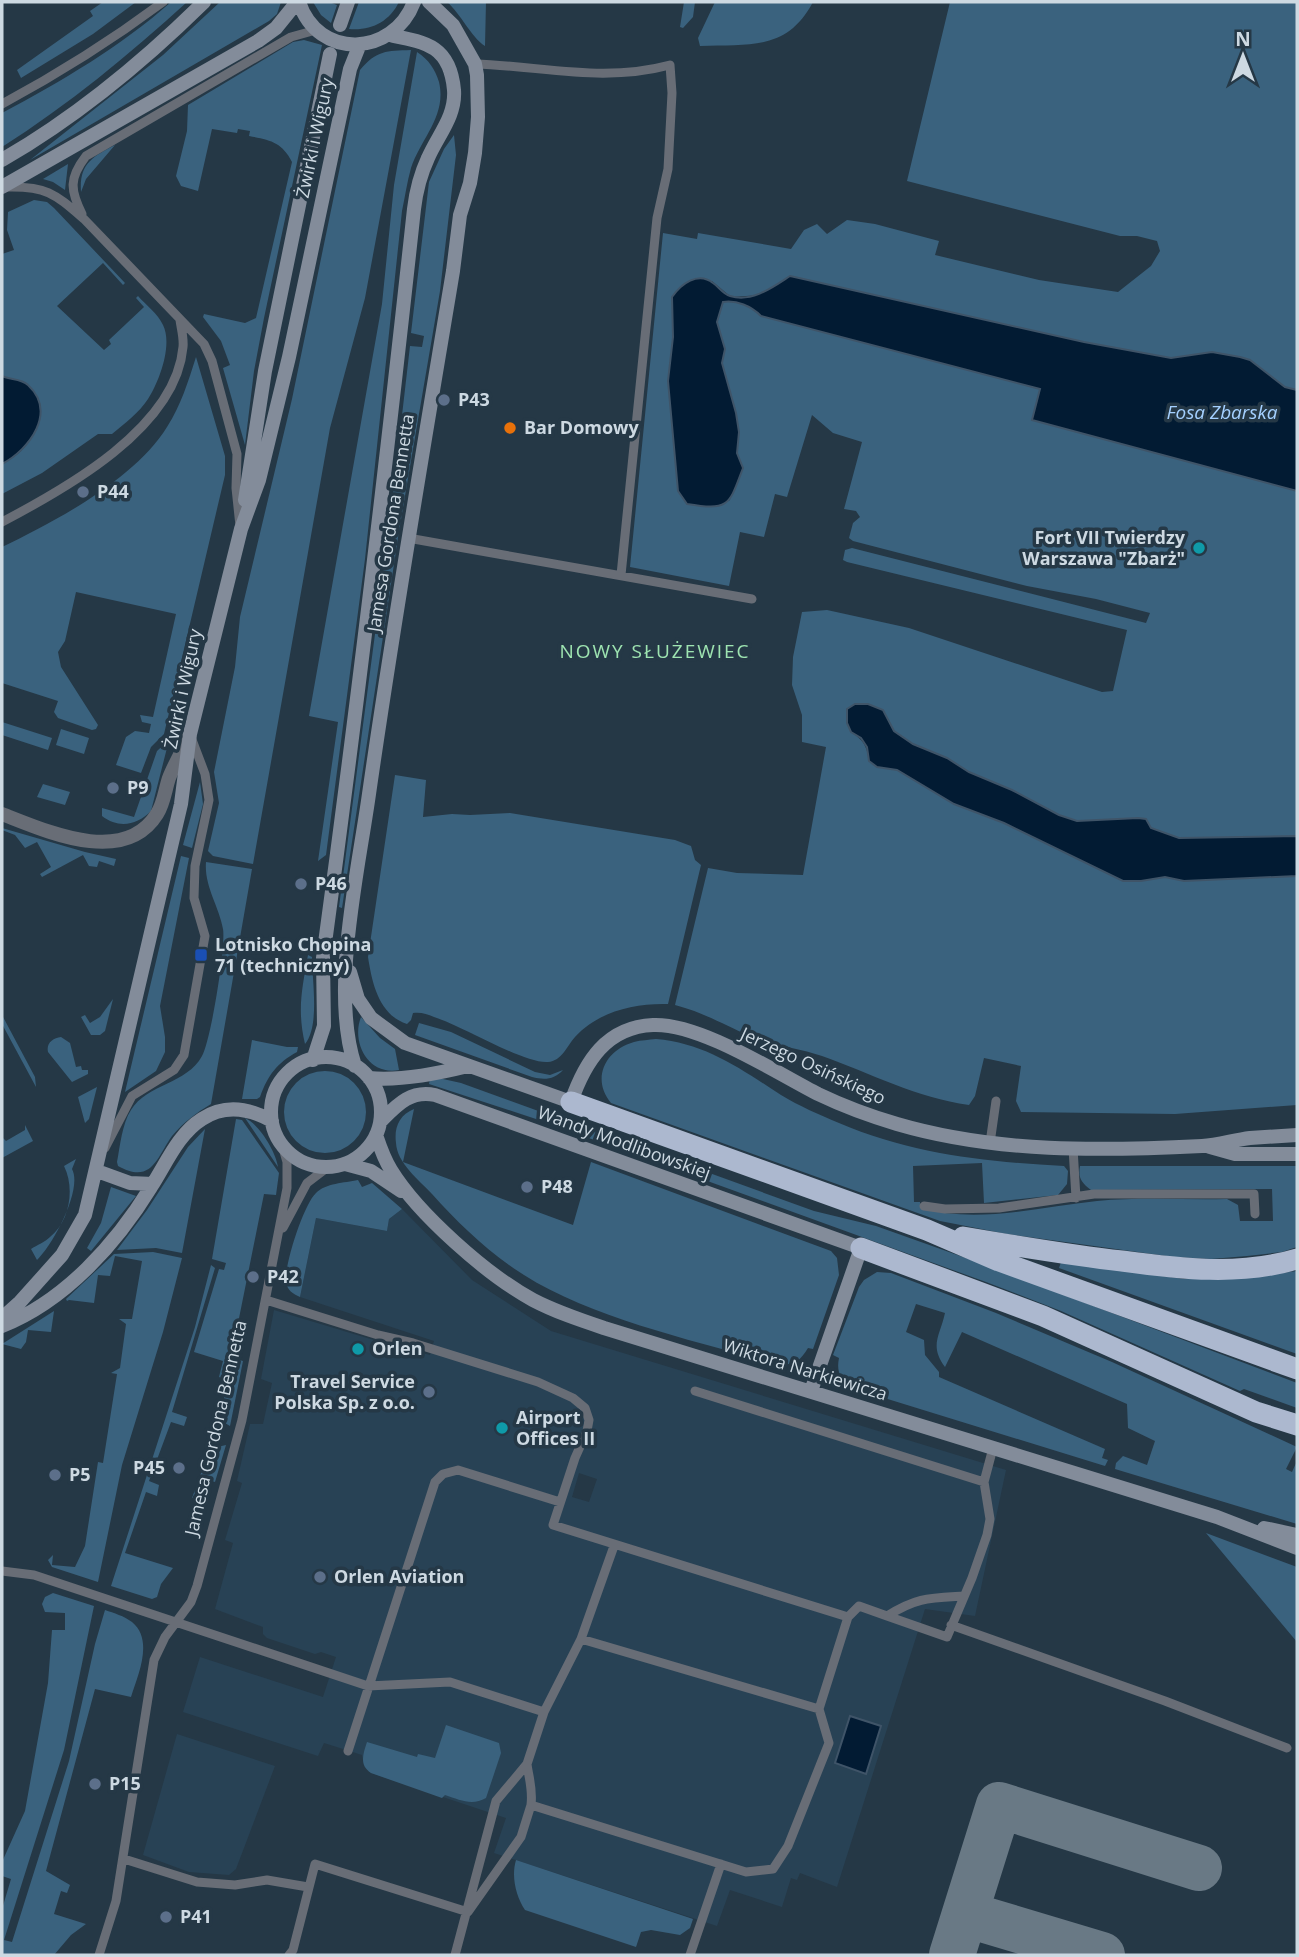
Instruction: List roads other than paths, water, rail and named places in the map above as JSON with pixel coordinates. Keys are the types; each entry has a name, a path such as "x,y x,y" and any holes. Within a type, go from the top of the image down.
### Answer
{"highway":[{"path":"570,1102 927,1230 999,1262 1297,1369"},
{"path":"927,1230 1048,1252 1187,1268 1243,1269 1297,1259"},
{"path":"861,1248 1054,1321 1256,1412 1297,1435"},
{"path":"1256,1412 1297,1424"}],"main road":[{"path":"2,160 80,108 129,69 204,2"},
{"path":"2,187 258,41 276,28 298,2 316,30 332,40 360,44 389,35 406,18 414,2"},
{"path":"340,25 348,2"},
{"name":"Jamesa Gordona Bennetta","path":"355,1066 348,1045 346,959 394,621 460,215 472,174 478,117 475,64 453,25 429,2"},
{"name":"Jamesa Gordona Bennetta","path":"313,1060 324,1026 323,958 389,440 415,200 427,158 452,112 454,100 454,89 447,66 436,50 424,42 389,35"},
{"name":"Żwirki i Wigury","path":"241,529 259,480 289,357 350,69 360,44"},
{"name":"Żwirki i Wigury","path":"2,1318 62,1255 85,1215 97,1171 181,804 190,734 241,529 265,372 330,54"},
{"name":"Wandy Modlibowskiej","path":"346,959 358,999 371,1018 405,1043 570,1102"},
{"name":"Jerzego Osińskiego","path":"570,1102 588,1063 603,1044 637,1027 661,1025 712,1040 862,1113 926,1132 990,1143 1073,1148 1205,1146 1251,1138 1297,1135"},
{"path":"333,1058 355,1066 369,1078 379,1097 378,1128 362,1154 345,1164 328,1167 303,1162 282,1145 272,1121 274,1096 281,1081 293,1069 313,1060 333,1058"},
{"path":"369,1078 440,1073 470,1066"},
{"name":"Wandy Modlibowskiej","path":"378,1128 403,1100 412,1095 435,1095 861,1248"},
{"path":"2,1326 42,1306 74,1280 120,1232 188,1130 208,1115 220,1111 244,1109 272,1121"},
{"name":"Wiktora Narkiewicza","path":"378,1128 391,1170 414,1200 448,1234 495,1274 531,1299 559,1312 1217,1517 1297,1548"},
{"name":"Jerzego Osińskiego","path":"1205,1146 1235,1154 1297,1154"},
{"name":"Wiktora Narkiewicza","path":"345,1164 371,1171 414,1200"},
{"path":"97,1171 130,1183 153,1184"},
{"path":"811,1391 861,1248"},
{"name":"Wiktora Narkiewicza","path":"1217,1517 1297,1535"}],"street":[{"path":"2,814 85,841 106,843 127,839 144,828 159,812 169,779 190,734"}],"lane":[{"path":"2,104 123,32 163,2"},
{"path":"84,219 75,201 72,184 76,169 86,156 291,37 316,30"},
{"path":"475,64 595,75 642,73 670,65 672,93 668,169 657,218 621,575"},
{"path":"2,187 41,188 54,194 84,219 197,335 212,361 237,454 236,488 241,529"},
{"path":"2,522 53,495 114,453 151,417 178,368 183,346 180,320"},
{"path":"408,538 752,599"},
{"path":"100,1155 132,1096 174,1070 184,1055 205,936 194,898 195,866 209,800 205,774 190,734"},
{"path":"990,1143 996,1101"},
{"name":"Jamesa Gordona Bennetta","path":"99,1955 116,1901 124,1859 154,1660 165,1637 194,1594 242,1420 279,1236 288,1174 282,1145"},
{"path":"1073,1148 1076,1198"},
{"name":"Jamesa Gordona Bennetta","path":"279,1236 307,1183 328,1167"},
{"path":"924,1206 945,1209 999,1208 1094,1195 1254,1194 1255,1214"},
{"path":"266,1300 525,1378 573,1398 585,1408 589,1420 585,1438 575,1458 552,1525 848,1616"},
{"path":"695,1391 984,1482"},
{"path":"531,1805 746,1872 773,1869 788,1846 829,1742 819,1709 848,1616 859,1606 947,1637 983,1546 990,1519 984,1482 993,1448"},
{"path":"348,1751 435,1482 443,1474 458,1470 560,1502"},
{"path":"455,1955 496,1801 527,1764 544,1712 581,1639 614,1546"},
{"path":"2,1571 28,1573 368,1686 450,1682 544,1712"},
{"path":"887,1616 921,1598 964,1596"},
{"path":"951,1625 1165,1701 1287,1748"},
{"path":"581,1639 819,1709"},
{"path":"468,1912 521,1837 531,1805 533,1786 527,1764"},
{"path":"124,1859 197,1882 235,1885 267,1880 308,1887"},
{"path":"289,1955 293,1950 315,1864 468,1912"},
{"path":"690,1955 721,1864"}],"water":[{"name":"Fosa Zbarska","path":"790,276 1084,342 1171,358 1212,352 1250,360 1285,387 1297,390 1297,491 1032,420 1040,389 761,316 744,304 723,302 717,322 725,349 722,363 739,432 737,453 743,468 726,502 712,507 687,504 678,491 668,381 673,337 672,297 685,284 696,279 707,280 725,294 738,298 762,293"},
{"path":"2,376 28,385 40,407 40,418 30,440 2,464"},
{"path":"855,704 868,704 883,710 894,731 913,744 947,758 969,772 1012,790 1059,815 1077,821 1146,819 1151,828 1179,838 1297,836 1297,876 1184,881 1165,877 1123,881 1004,823 954,804 897,770 877,767 869,761 867,747 861,738 851,732 847,723 847,709"},
{"path":"850,1716 881,1726 866,1774 835,1763"}],"place":[{"name":"P43","path":"444,400"},
{"name":"Bar Domowy","path":"510,428"},
{"name":"P44","path":"83,492"},
{"name":"Fort VII Twierdzy Warszawa \"Zbarż\"","path":"1199,548"},
{"name":"P9","path":"113,788"},
{"name":"P46","path":"301,884"},
{"name":"Lotnisko Chopina 71 (techniczny)","path":"201,955"},
{"name":"P48","path":"527,1187"},
{"name":"P42","path":"253,1277"},
{"name":"Orlen","path":"358,1349"},
{"name":"Travel Service Polska Sp. z o.o.","path":"429,1392"},
{"name":"Airport Offices II","path":"502,1428"},
{"name":"P45","path":"179,1468"},
{"name":"P5","path":"55,1475"},
{"name":"Orlen Aviation","path":"320,1577"},
{"name":"P15","path":"95,1784"},
{"name":"P41","path":"166,1917"}],"district":[{"name":"NOWY SŁUŻEWIEC","path":"655,651"}]}
